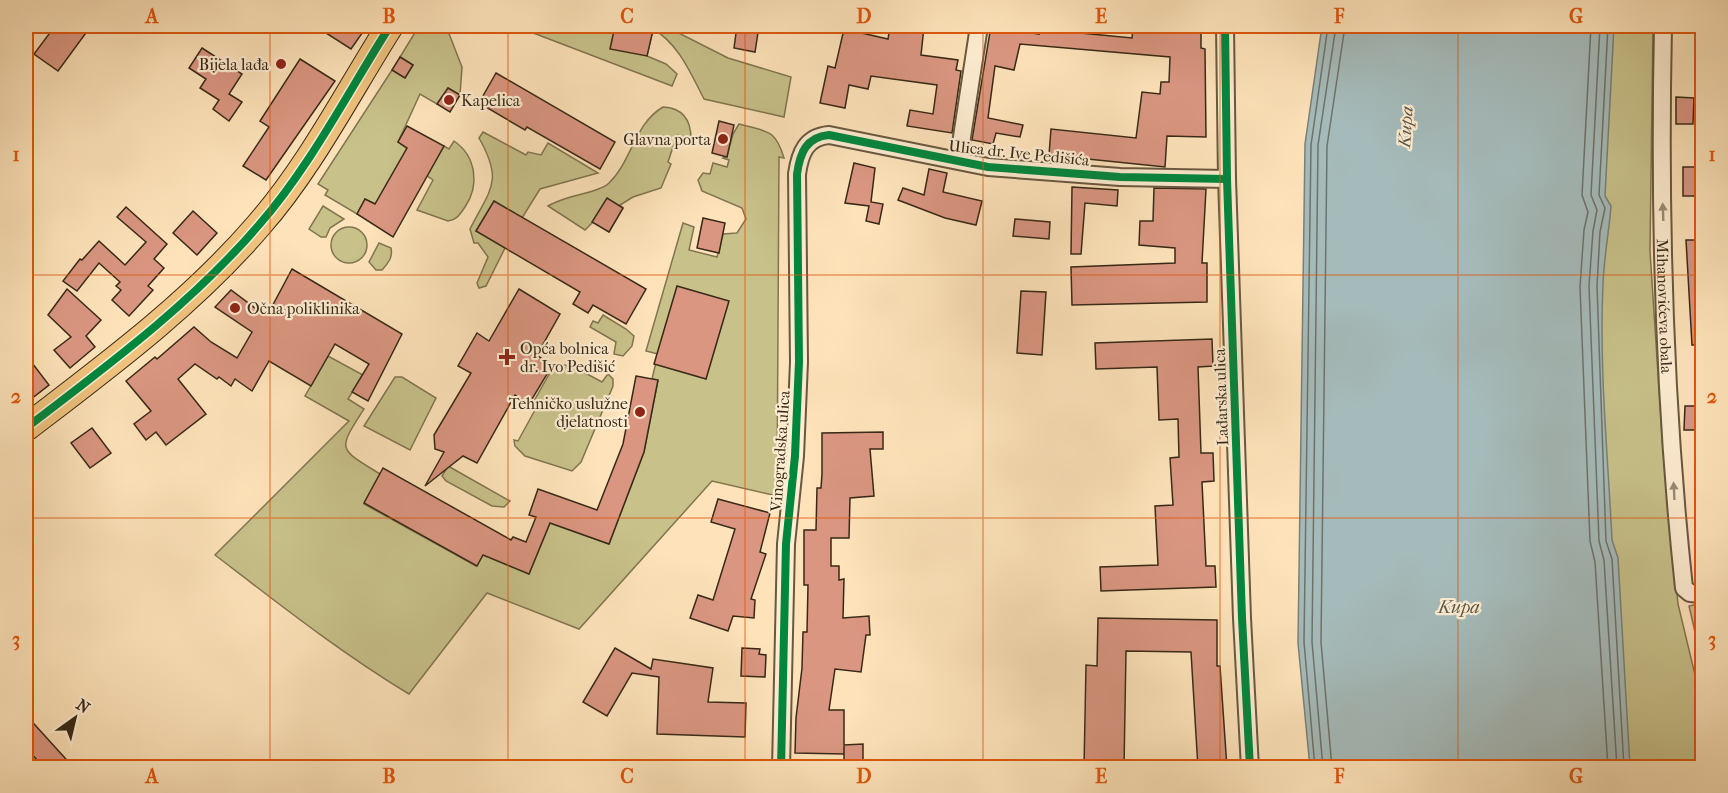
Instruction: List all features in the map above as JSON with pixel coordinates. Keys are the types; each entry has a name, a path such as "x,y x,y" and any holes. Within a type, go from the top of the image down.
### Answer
{"main road":[{"path":"26,428 179,306 259,226 293,179 390,26"}],"street":[{"path":"960,150 979,26"},
{"name":"Lađarska ulica","path":"1225,26 1227,179 1244,684 1250,768"},
{"name":"Mihanovićeva obala","path":"1663,26 1662,180 1676,522 1683,588 1690,593 1702,594"},
{"name":"Ulica dr. Ive Pedišića","path":"812,140 829,135 959,162 1013,169 1131,178 1227,179"},
{"name":"Vinogradska ulica","path":"781,768 786,543 795,456 799,362 797,174 800,155 812,140"}],"shaded area":[{"path":"419,26 446,26 462,67 460,95 448,88 437,104 420,94 398,142 413,153 381,207 365,199 357,214 325,195 328,190 318,184 392,70 405,78 413,65 400,57"},
{"path":"515,26 665,26 728,58 791,77 784,117 704,99 677,51 653,29 647,56 666,64 677,74 672,86"},
{"path":"1495,26 1653,26 1650,251 1663,451 1678,604 1702,704 1702,767 1505,767"},
{"path":"663,107 676,110 684,116 689,126 691,139 677,135 668,162 671,164 661,188 633,197 620,205 623,208 609,232 593,222 585,230 548,206 609,183 617,174 646,123"},
{"path":"739,124 763,130 773,136 784,158 779,157 777,496 712,481 579,629 487,593 409,694 335,645 215,555 349,421 305,396 328,356 363,375 348,399 364,409 349,433 346,448 356,459 380,474 364,504 476,566 484,552 529,574 550,523 609,544 644,452 658,380 652,379 658,354 646,351 683,223 694,227 689,250 717,257 723,234 737,233 746,219 742,208 702,191 698,180 703,173 710,174 713,163 727,167 729,160 723,158 727,156 733,134"},
{"path":"483,132 526,155 528,152 541,155 548,143 598,173 540,189 522,218 494,201 476,231 505,248 486,286 479,288 477,283 488,257 478,243 474,243 470,229 491,185 491,165 479,138"},
{"path":"454,141 467,155 474,180 473,190 465,207 456,218 448,221 417,210 433,180 426,175 444,146 449,149"},
{"path":"323,206 344,219 330,228 326,237 321,237 309,229"},
{"path":"349,227 362,232 367,245 362,258 349,263 336,258 331,245 336,232"},
{"path":"379,243 391,248 391,258 382,270 376,270 369,262"},
{"path":"603,315 634,336 632,346 623,356 614,354 616,342 590,327 593,321 598,323"},
{"path":"555,364 572,366 602,382 608,374 613,379 613,386 581,462 572,471 525,456 515,446 514,440 518,441 535,410 531,406"},
{"path":"395,377 402,377 436,398 410,450 364,426"},
{"path":"448,466 510,501 504,507 492,506 446,481 442,476"},
{"path":"1702,603 1702,662 1689,606"}],"water":[{"name":"Kupa","path":"1322,26 1614,26 1605,196 1611,206 1604,274 1602,348 1612,540 1618,558 1630,767 1310,767 1298,643 1305,144"}],"building":[{"path":"55,26 91,26 58,71 34,54"},
{"path":"315,26 367,26 351,49"},
{"path":"615,26 654,26 647,56 610,49"},
{"path":"737,26 759,26 755,52 734,48"},
{"path":"890,26 924,27 921,55 958,60 956,70 961,71 952,133 907,126 910,110 933,114 937,85 871,76 868,89 849,85 845,108 820,103 828,66 835,68 844,29 888,39"},
{"path":"991,26 1039,34 1039,30 1065,32 1066,26 1082,26 1081,33 1132,38 1133,26 1201,26 1201,48 1205,49 1206,137 1167,136 1165,167 1049,155 1051,129 1136,138 1142,92 1160,94 1161,82 1169,82 1170,57 1020,44 1014,70 995,66 988,118 1023,125 1020,137 996,133 993,144 972,140"},
{"path":"202,48 242,74 229,94 242,102 229,121 213,109 219,100 200,88 206,79 189,68"},
{"path":"400,57 413,65 405,78 392,70"},
{"path":"300,59 335,81 266,180 243,166 269,127 260,121"},
{"path":"496,73 615,142 600,169 527,127 525,130 479,103"},
{"name":"Kapelica","path":"448,88 460,95 450,112 437,104"},
{"path":"1676,97 1694,98 1693,124 1676,124"},
{"name":"Glavna porta","path":"719,121 734,125 727,157 712,153"},
{"path":"407,126 444,146 393,237 357,214 365,199 375,204 407,148 398,142"},
{"path":"854,163 875,168 871,202 883,204 879,224 866,221 869,206 845,203"},
{"path":"1683,167 1702,167 1702,196 1683,196"},
{"path":"929,169 947,173 943,192 982,201 976,225 945,218 898,200 903,188 924,195"},
{"path":"1072,187 1118,190 1117,206 1085,203 1081,254 1071,254"},
{"path":"1154,188 1206,189 1202,263 1207,263 1207,302 1072,305 1071,267 1175,263 1175,248 1139,245 1140,221 1153,221"},
{"path":"607,198 623,208 609,232 592,222"},
{"path":"494,201 646,289 626,324 593,305 588,313 573,304 580,292 476,231"},
{"path":"126,207 167,244 154,259 164,268 148,286 153,290 129,316 112,300 121,290 116,286 120,282 99,263 77,291 63,281 80,259 82,260 99,241 125,265 146,242 117,217"},
{"path":"193,211 217,233 197,255 173,233"},
{"path":"703,218 725,223 719,253 697,248"},
{"path":"1015,219 1050,222 1049,239 1013,236"},
{"path":"1686,240 1702,240 1702,345 1692,345"},
{"path":"292,269 402,334 368,401 352,392 369,364 335,344 311,386 269,361 252,391 235,379 231,386 195,364 178,379 206,414 166,445 156,432 146,440 134,424 151,411 126,381 155,357 157,359 194,327 211,342 237,358 252,332 215,307 231,290 263,314 268,314"},
{"path":"677,286 729,301 706,379 654,364"},
{"path":"67,289 101,320 86,336 95,347 70,368 54,350 71,337 48,315"},
{"path":"519,289 560,314 537,355 552,366 529,404 515,395 477,463 463,456 425,486 444,452 435,449 434,435 471,373 458,366 477,333 489,341"},
{"path":"1021,291 1046,292 1042,355 1017,353"},
{"path":"1212,339 1213,366 1198,367 1201,453 1213,453 1214,481 1202,482 1206,566 1215,566 1216,587 1101,591 1100,567 1158,565 1155,506 1173,505 1170,458 1179,457 1178,419 1159,420 1157,367 1096,369 1095,343"},
{"path":"26,355 49,385 26,403"},
{"path":"636,376 658,380 644,452 609,544 550,523 529,574 483,555 477,566 364,503 383,468 511,540 513,537 526,542 536,517 529,515 538,489 597,510 623,444"},
{"path":"1685,406 1702,406 1702,430 1684,430"},
{"path":"92,428 111,453 90,468 71,443"},
{"path":"883,432 883,449 870,449 874,496 850,498 849,538 831,538 831,566 839,566 839,580 844,579 843,618 869,616 870,635 866,635 861,672 835,669 829,710 844,710 844,745 863,744 863,761 844,761 844,754 795,753 803,632 807,632 808,585 804,585 804,530 816,530 817,488 821,488 822,474 822,433"},
{"path":"718,499 770,513 760,552 766,554 751,599 755,600 754,618 733,616 728,631 690,618 698,595 713,600 735,529 711,522"},
{"path":"1098,618 1217,620 1217,666 1220,666 1227,768 1198,768 1191,652 1126,651 1124,768 1084,768 1086,665 1097,666"},
{"path":"615,648 651,669 653,659 713,668 708,702 746,703 745,737 657,734 659,677 632,673 607,716 583,702"},
{"path":"742,648 760,649 759,654 766,655 765,677 741,676"},
{"path":"26,715 74,768 28,768 37,760 26,748"}],"cycle path":[{"path":"26,428 177,308 232,255 295,179 390,26"},
{"path":"1225,26 1227,179 1242,618 1250,768"},
{"path":"781,768 786,544 795,456 799,362 797,174 800,159 806,147 815,139 829,135 988,167 1120,177 1227,179"}],"place":[{"name":"Bijela lađa","path":"281,64"},
{"name":"Kapelica","path":"449,100"},
{"name":"Glavna porta","path":"723,139"},
{"name":"Očna poliklinika","path":"235,308"},
{"name":"Opća bolnica dr. Ivo Pedišić","path":"507,357"},
{"name":"Tehničko uslužne djelatnosti","path":"640,412"}]}
